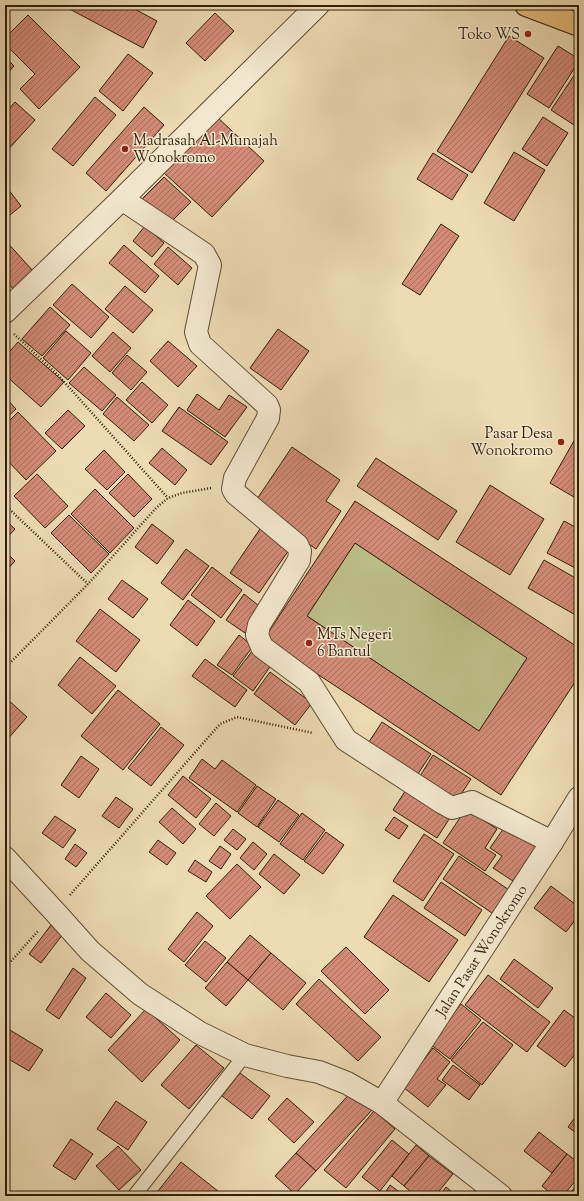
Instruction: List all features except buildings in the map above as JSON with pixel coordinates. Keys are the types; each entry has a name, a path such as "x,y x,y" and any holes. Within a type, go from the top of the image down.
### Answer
{"main road":[{"path":"526,5 579,24"}],"street":[{"path":"8,321 122,199 318,5"},
{"path":"122,199 204,254 210,264 196,332 197,339 200,344 267,405 269,410 268,418 233,484 234,489 236,494 297,545 300,551 299,560 296,567 259,625 257,635 262,647 309,682 346,740 452,808 472,802 552,842"},
{"name":"Jalan Pasar Wonokromo","path":"382,1104 579,798"},
{"path":"5,858 90,952 140,994 200,1033 245,1055 287,1066 319,1072 347,1083 382,1104 501,1196"}],"lane":[{"path":"134,1196 245,1055"}],"path":[{"path":"8,321 168,498"},
{"path":"5,668 88,584 156,508 168,498 182,493 233,484"},
{"path":"5,505 88,584"},
{"path":"5,968 220,724 237,717 346,740"}],"green space":[{"path":"355,543 527,658 479,731 307,616"}],"place":[{"name":"Toko WS","path":"528,34"},
{"name":"Madrasah Al-Munajah Wonokromo","path":"125,149"},
{"name":"Pasar Desa Wonokromo","path":"561,442"},
{"name":"MTs Negeri 6 Bantul","path":"309,643"}]}
